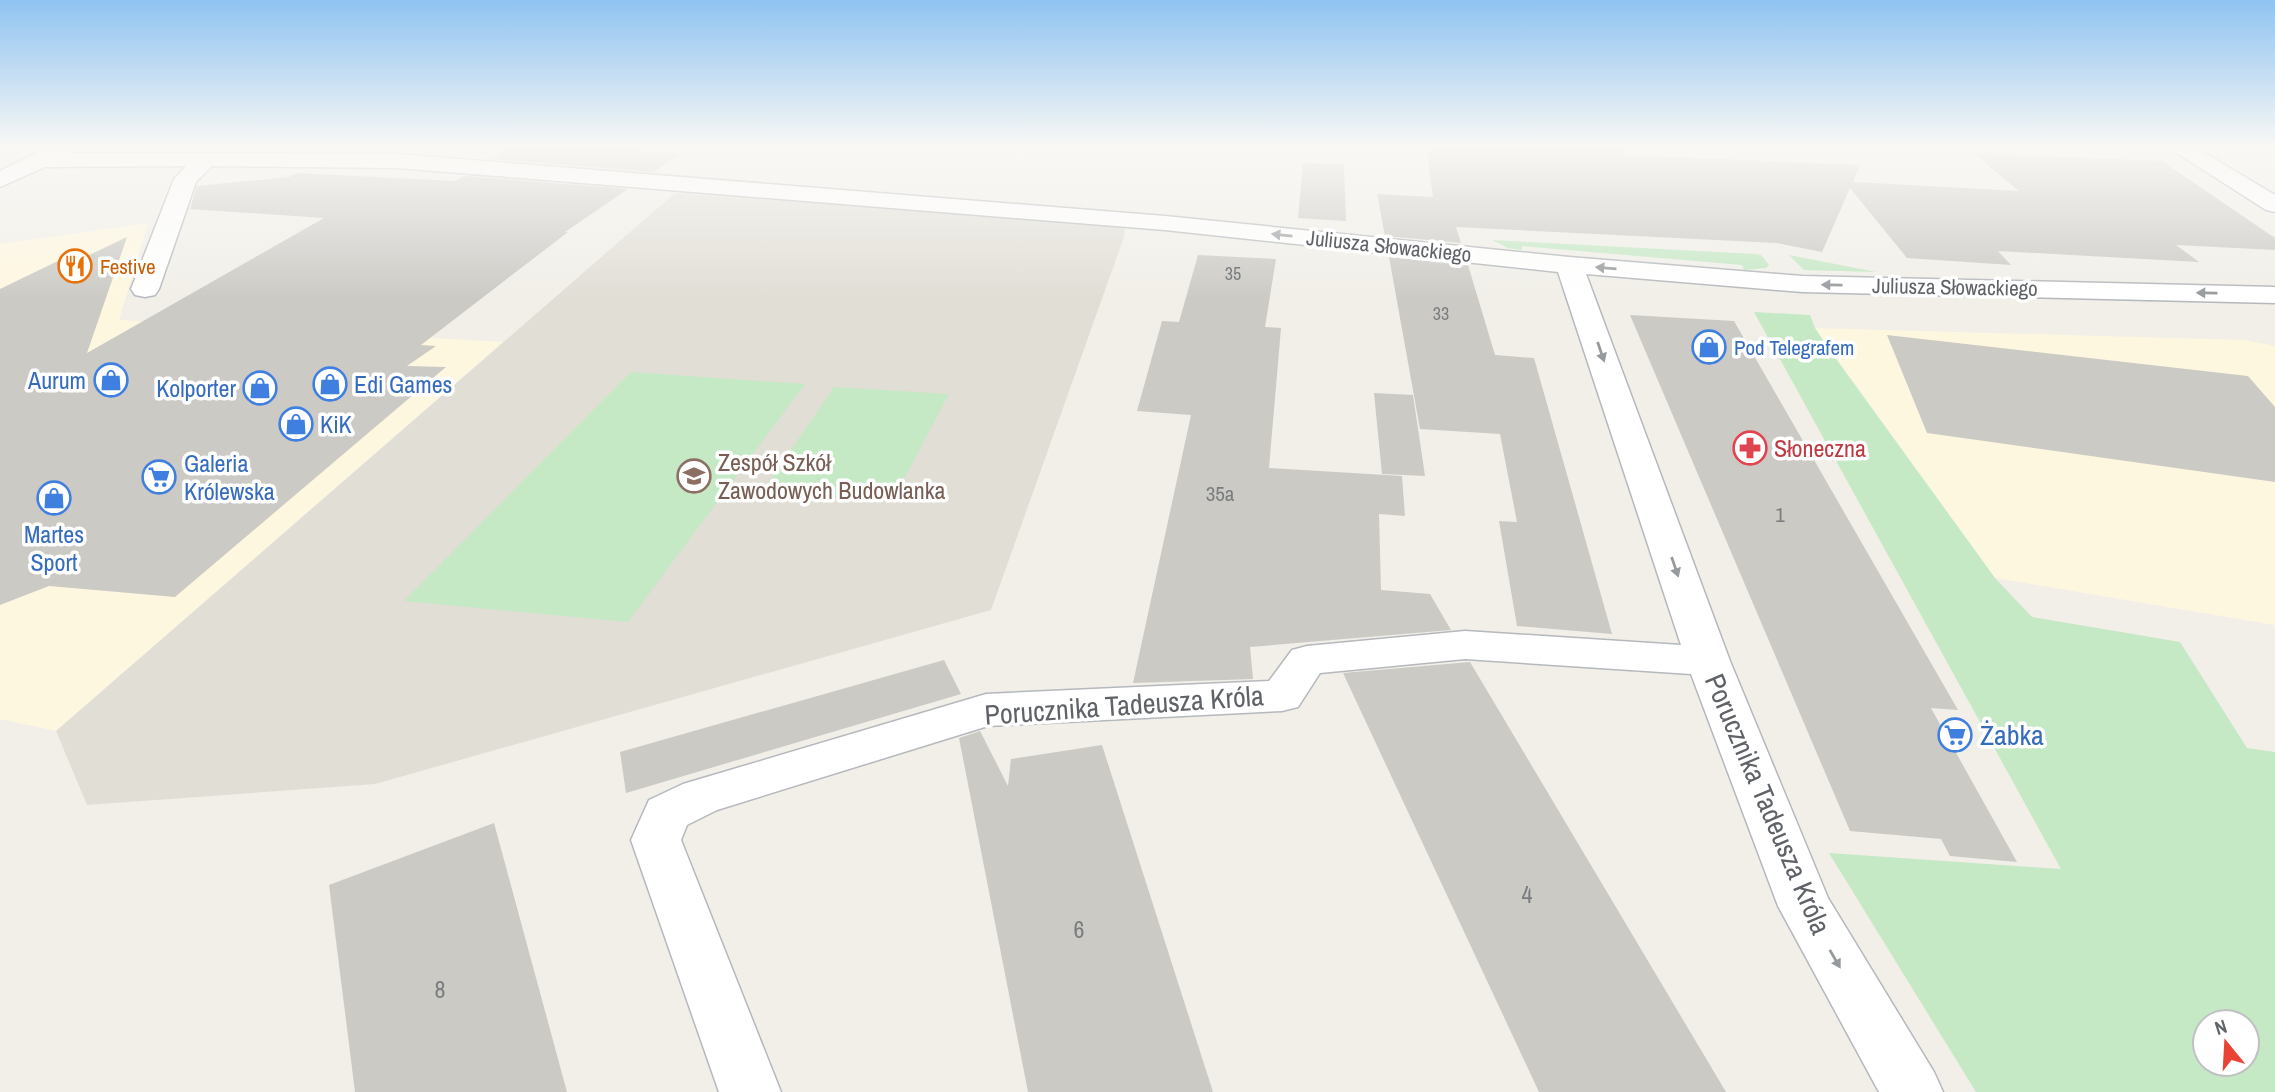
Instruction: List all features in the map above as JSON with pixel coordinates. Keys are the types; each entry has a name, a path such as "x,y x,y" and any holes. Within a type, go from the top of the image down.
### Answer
{"street":[{"path":"145,289 178,197"},
{"name":"Juliusza Słowackiego","path":"847,197 1165,223 1569,265 1802,284 2275,295"},
{"name":"Porucznika Tadeusza Króla","path":"1569,265 1708,661 1805,906 1912,1092"},
{"name":"Porucznika Tadeusza Króla","path":"750,1092 656,840 667,813 700,797 986,710 1282,695 1307,660 1465,645 1708,661"}],"shaded area":[{"name":"Zespół Szkół Zawodowych Budowlanka","path":"670,197 731,197 1125,225 1124,237 991,610 375,784 87,805 56,731"},
{"name":"Galeria Królewska","path":"148,223 119,320 503,342 56,731 0,719 0,244"},
{"path":"1815,328 2244,340 2275,346 2275,625 1995,578"}],"green space":[{"path":"1492,240 1755,254 1761,255 1769,265 1766,268 1744,270 1742,265 1522,246 1522,250 1508,248"},
{"path":"1789,255 1876,272 1804,270"},
{"path":"1754,312 1810,315 1828,348 1995,578 2032,617 2180,642 2247,748 2275,752 2275,1092 1976,1092 1829,853 2061,869"},
{"path":"631,372 805,384 628,622 404,601"},
{"path":"834,387 949,394 892,502 762,492"}],"building":[{"name":"Galeria Królewska","path":"194,197 616,197 565,232 568,232 421,345 436,346 407,366 446,367 175,597 49,586 0,605 0,289 66,257 60,269 127,237 87,353 324,218 190,209"},
{"path":"1300,197 1345,197 1346,221 1298,218"},
{"path":"1378,197 1846,197 1822,252 1777,243 1456,227 1461,243 1385,236"},
{"path":"1857,197 2215,197 2275,238 2275,250 2176,245 2199,262 1998,251 2011,265 1907,258"},
{"path":"1198,255 1276,259 1265,327 1281,328 1269,468 1402,476 1405,516 1379,514 1381,590 1430,594 1451,630 1250,647 1253,679 1133,683 1191,415 1137,411 1162,321 1179,322"},
{"path":"1389,257 1468,265 1495,355 1534,358 1612,634 1517,626 1499,521 1517,522 1500,434 1420,429"},
{"path":"1630,315 1734,321 1958,710 1931,708 2017,862 1950,856 1941,839 1850,831"},
{"path":"1887,335 2248,376 2275,407 2275,482 1927,433"},
{"path":"1374,393 1413,395 1425,476 1382,474"},
{"path":"944,660 961,694 626,793 620,752"},
{"path":"1470,662 1726,1092 1539,1092 1343,673"},
{"path":"980,731 1008,786 1011,759 1102,745 1213,1092 1028,1092 959,738"},
{"path":"494,823 567,1092 355,1092 329,885"}],"place":[{"name":"Festive","path":"75,266"},
{"name":"Pod Telegrafem","path":"1709,347"},
{"name":"Aurum","path":"111,380"},
{"name":"Edi Games","path":"330,384"},
{"name":"Kolporter","path":"260,388"},
{"name":"KiK","path":"296,424"},
{"name":"Słoneczna","path":"1750,448"},
{"name":"Zespół Szkół Zawodowych Budowlanka","path":"694,476"},
{"name":"Galeria Królewska","path":"159,477"},
{"name":"Martes Sport","path":"54,498"},
{"name":"Żabka","path":"1955,735"}]}
